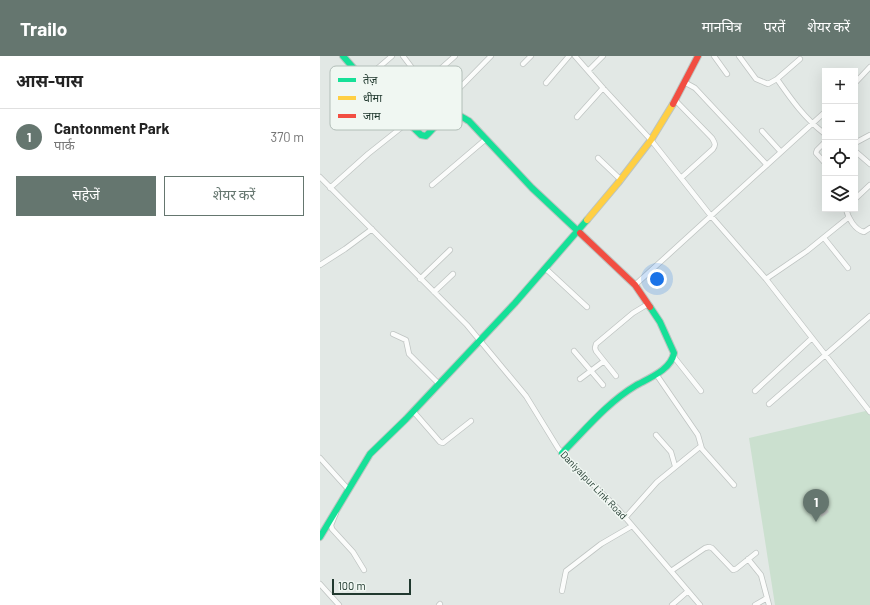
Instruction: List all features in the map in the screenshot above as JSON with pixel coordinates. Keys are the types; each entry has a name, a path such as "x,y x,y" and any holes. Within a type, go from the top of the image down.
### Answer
{"street":[{"path":"342,56 351,66"},
{"path":"380,66 392,56"},
{"path":"403,56 411,66"},
{"path":"444,66 455,56"},
{"path":"462,85 491,56"},
{"path":"523,64 530,56"},
{"path":"546,83 569,56"},
{"path":"575,56 651,140 711,216 766,279 870,412"},
{"path":"588,71 603,56"},
{"path":"320,537 348,488 370,454 414,411 480,341 621,180 651,140 675,100 698,56"},
{"path":"714,56 727,74"},
{"path":"739,56 758,81 768,84 777,79 800,59"},
{"path":"858,80 870,67"},
{"path":"777,79 792,101 812,124 822,132"},
{"path":"684,82 695,88 767,165"},
{"path":"577,118 603,88"},
{"path":"675,100 712,138 715,143 713,149 681,178"},
{"path":"635,285 822,115"},
{"path":"462,117 486,139 532,188 635,285 665,332 674,353 674,357 701,391"},
{"path":"330,188 368,154 398,130"},
{"path":"415,130 421,135 426,136 433,130"},
{"path":"762,131 781,152"},
{"path":"858,141 870,134"},
{"path":"432,185 486,139"},
{"path":"822,145 816,153 822,160"},
{"path":"858,154 870,164"},
{"path":"598,158 621,180"},
{"name":"Daniyalpur Link Road","path":"320,177 467,325 526,396 562,453 625,518 700,605"},
{"path":"858,197 870,185"},
{"path":"847,212 849,217 860,231 864,232 870,228"},
{"path":"766,279 807,251 849,217"},
{"path":"320,265 372,229"},
{"path":"824,238 848,268"},
{"path":"420,279 450,250"},
{"path":"545,268 587,307"},
{"path":"434,292 452,274"},
{"path":"616,376 596,351 596,344 633,313 648,304"},
{"path":"769,404 870,316"},
{"path":"864,321 870,322"},
{"path":"392,334 406,340 409,354 439,384"},
{"path":"755,391 812,338"},
{"path":"574,351 603,385"},
{"path":"562,453 615,400 656,374 672,361 674,357"},
{"path":"580,379 604,361"},
{"path":"656,374 698,435 701,446 734,485"},
{"path":"414,411 440,442 445,442 470,421"},
{"path":"656,435 671,452 675,466"},
{"path":"625,518 657,482 701,446"},
{"path":"320,458 348,488"},
{"path":"338,506 331,527 352,552 364,570"},
{"path":"562,591 566,571 601,544 632,526"},
{"path":"671,571 705,548 709,547 712,548 733,570 756,553"},
{"path":"748,559 761,575 769,605"},
{"path":"320,584 339,605"},
{"path":"672,605 688,591"},
{"path":"755,605 767,598"}],"green space":[{"path":"870,410 870,605 775,605 749,438"}],"building":[{"path":"826,508 829,512 822,517 819,513"}],"traffic: fast":[{"path":"343,56 352,66"},
{"path":"462,117 469,121 532,188 580,233"},
{"path":"416,130 421,135 426,136 432,130"},
{"path":"320,537 370,454 406,419 515,303 587,220"},
{"path":"562,453 615,400 635,386 653,377 669,364 674,353 660,322 650,307"}],"traffic: slow":[{"path":"587,220 651,140 673,104"}],"traffic: jam":[{"path":"673,104 698,56"},
{"path":"580,233 635,285 650,307"}],"place":[{"name":"Cantonment Park","path":"816,522"}]}
